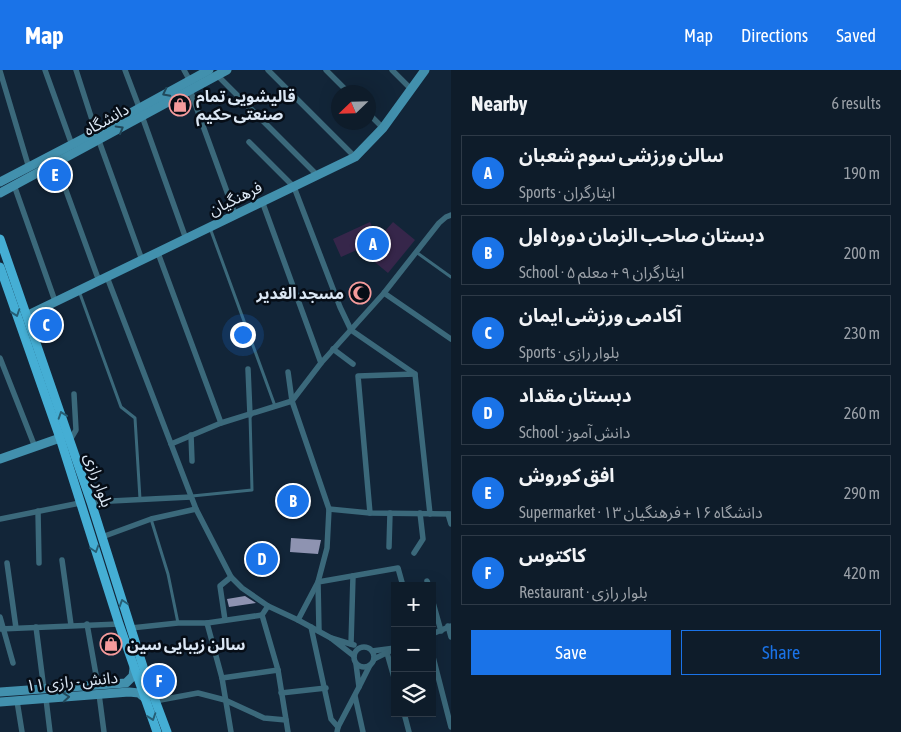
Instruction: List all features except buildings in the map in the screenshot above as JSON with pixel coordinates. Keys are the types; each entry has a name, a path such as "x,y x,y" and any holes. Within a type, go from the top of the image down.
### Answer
{"main road":[{"name":"بلوار رازی","path":"0,239 28,315 91,502 130,628 167,732"},
{"name":"بلوار رازی","path":"0,267 60,438 106,586 157,732"},
{"path":"106,586 116,582"}],"street":[{"path":"45,70 72,145"},
{"path":"76,70 142,260"},
{"path":"125,70 186,238"},
{"path":"184,70 190,81"},
{"name":"دانشگاه","path":"0,182 29,168 56,163 190,81 227,70"},
{"path":"268,70 354,157"},
{"path":"326,70 341,85"},
{"path":"392,70 410,89"},
{"name":"فرهنگیان","path":"28,315 354,157 383,128 425,70"},
{"path":"0,71 29,168"},
{"path":"213,73 318,176"},
{"name":"دانشگاه","path":"141,111 190,90 213,73"},
{"path":"190,90 235,214"},
{"path":"376,121 383,128"},
{"name":"دانشگاه","path":"0,193 72,145 98,136"},
{"path":"249,142 294,187 351,330 415,374 430,514"},
{"path":"56,163 139,361 196,510 231,577 242,588 268,606 319,631 354,656 359,688"},
{"path":"14,185 55,301"},
{"path":"262,201 321,363"},
{"path":"171,444 221,423 292,401 321,363 384,293 439,223 446,216 451,215"},
{"path":"158,253 221,423"},
{"path":"384,293 451,339"},
{"path":"333,349 353,364"},
{"path":"1,362 35,447"},
{"path":"248,369 250,414"},
{"path":"288,372 292,401 329,509 327,548 318,582 298,620"},
{"path":"370,513 358,376 415,374"},
{"path":"70,440 76,430 74,394"},
{"path":"191,435 192,461"},
{"path":"0,459 60,438"},
{"path":"91,502 191,496"},
{"path":"0,519 80,503"},
{"path":"329,509 370,513 449,514 451,524"},
{"path":"102,538 151,519 196,510"},
{"path":"38,511 39,563"},
{"path":"389,547 390,513"},
{"path":"414,553 423,539 420,513"},
{"path":"62,560 71,625"},
{"path":"6,562 16,628"},
{"path":"318,582 398,568 403,582"},
{"path":"351,644 354,576"},
{"path":"226,620 220,586 231,577"},
{"path":"318,582 319,631"},
{"path":"130,628 178,623 208,623 262,615 268,606"},
{"path":"436,613 441,631"},
{"path":"262,615 278,670 288,732"},
{"path":"0,617 13,664"},
{"path":"208,623 222,678 231,732"},
{"path":"87,624 99,690 104,732"},
{"path":"2,629 119,624"},
{"path":"436,633 450,626 451,637"},
{"path":"36,627 50,732"},
{"path":"311,627 326,688 331,719 337,730"},
{"path":"331,638 372,651 391,649"},
{"path":"354,656 356,651 361,648"},
{"path":"337,730 374,658 391,650"},
{"path":"372,651 374,658"},
{"path":"387,652 393,672"},
{"path":"356,664 361,667 370,665"},
{"name":"دانش - رازی ۱۱","path":"111,689 126,683 133,676 134,668"},
{"path":"436,669 451,727"},
{"path":"222,678 278,670"},
{"path":"282,693 326,688"},
{"name":"دانش - رازی ۱۱","path":"0,692 45,694 111,689 134,692 145,698"},
{"path":"155,701 198,693 225,700 264,718 286,720"},
{"name":"دانش - رازی ۱۱","path":"0,702 17,701 45,694"},
{"path":"355,696 363,732"},
{"path":"17,701 22,732"},
{"path":"405,717 409,732"}],"lane":[{"path":"209,227 275,406"},
{"path":"416,252 451,277"},
{"path":"79,290 121,407 135,418 140,498"},
{"path":"191,496 252,490 250,414"},
{"path":"151,519 168,574 178,623"}],"shaded area":[{"path":"370,222 378,239 393,222 415,240 388,273 359,249 341,257 333,239"}],"place":[{"name":"قالیشویی تمام صنعتی حکیم","path":"180,105"},
{"name":"افق کوروش","path":"55,175"},
{"name":"سالن ورزشی سوم شعبان","path":"373,244"},
{"name":"مسجد الغدیر","path":"360,293"},
{"name":"آکادمی ورزشی ایمان","path":"46,325"},
{"name":"دبستان صاحب الزمان دوره اول","path":"293,501"},
{"name":"دبستان مقداد","path":"262,559"},
{"name":"سالن زیبایی سین","path":"111,644"},
{"name":"کاکتوس","path":"159,681"}]}
